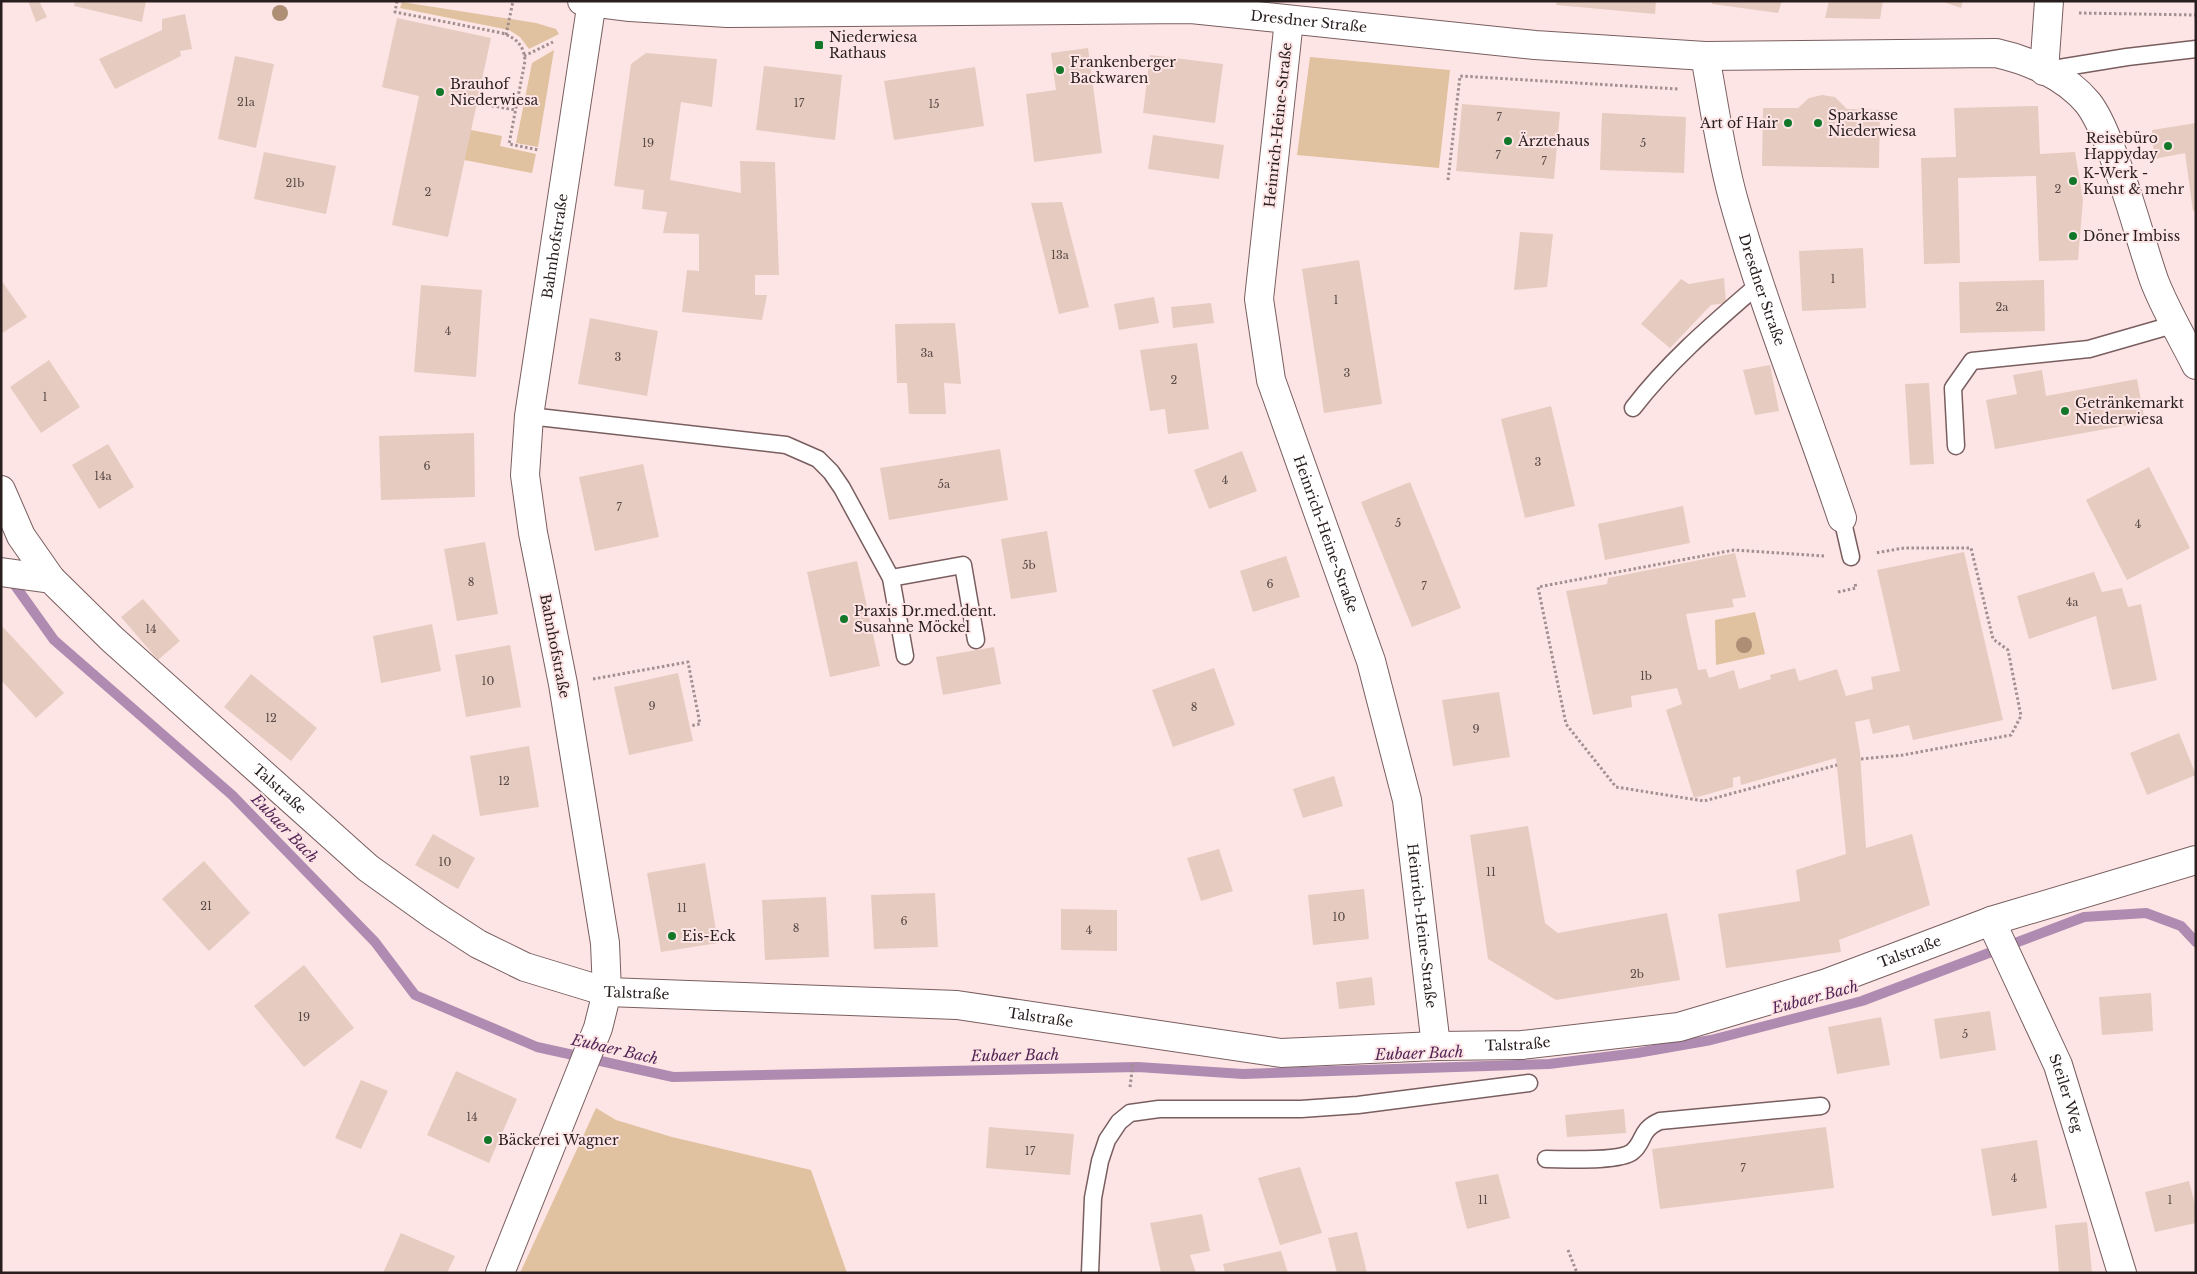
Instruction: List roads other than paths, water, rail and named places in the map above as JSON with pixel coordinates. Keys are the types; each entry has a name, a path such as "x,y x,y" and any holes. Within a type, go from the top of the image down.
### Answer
{"street":[{"name":"Dresdner Straße","path":"589,2 630,7 728,12 856,6 1190,9 1564,48 1705,56 1996,53 2032,63 2073,89 2087,102 2099,120 2119,168 2155,281 2196,365"},
{"name":"Bahnhofstraße","path":"500,1273 598,1028 607,992 605,943 563,684 533,533 524,475 529,416 569,156 589,2"},
{"path":"2044,71 2049,7"},
{"name":"Heinrich-Heine-Straße","path":"1289,20 1276,161 1260,300 1270,372 1274,390 1371,661 1408,800 1436,1046"},
{"name":"Dresdner Straße","path":"1705,56 1732,196 1759,284 1809,420 1842,518"},
{"name":"Talstraße","path":"1,490 21,536 44,578 368,868 434,916 478,944 525,968 607,992 957,1005 1281,1052 1522,1045 1679,1027 1824,984 1995,929 2196,860"},
{"path":"1,572 44,578"},
{"name":"Steiler Weg","path":"1995,929 2058,1065 2122,1273"}],"lane":[{"path":"2044,71 2126,57 2196,49"},
{"path":"1633,408 1652,384 1688,346 1759,284"},
{"path":"1956,446 1953,388 1972,360 2089,349 2176,324"},
{"path":"529,416 786,445 818,459 831,472 891,578 905,656"},
{"path":"1842,518 1851,557"},
{"path":"891,578 963,565 976,640"},
{"path":"1090,1273 1093,1198 1100,1161 1107,1140 1130,1101 1159,1109 1301,1109 1358,1105 1529,1083"},
{"path":"1546,1160 1619,1157 1633,1151 1649,1126 1660,1121 1821,1106"}],"waterway":[{"name":"Eubaer Bach","path":"9,577 54,640 232,795 375,942 415,995 537,1047 673,1077 1138,1067 1243,1074 1549,1064 1637,1053 1711,1040 1862,1001 2084,917 2146,913 2181,926 2196,942"}],"place":[{"name":"Niederwiesa Rathaus","path":"819,45"},
{"name":"Frankenberger Backwaren","path":"1060,70"},
{"name":"Brauhof Niederwiesa","path":"440,92"},
{"name":"Art of Hair","path":"1788,123"},
{"name":"Sparkasse Niederwiesa","path":"1818,123"},
{"name":"Ärztehaus","path":"1508,141"},
{"name":"Reisebüro Happyday","path":"2168,146"},
{"name":"K-Werk - Kunst & mehr","path":"2073,181"},
{"name":"Döner Imbiss","path":"2073,236"},
{"name":"Getränkemarkt Niederwiesa","path":"2065,411"},
{"name":"Praxis Dr.med.dent. Susanne Möckel","path":"844,619"},
{"name":"Eis-Eck","path":"672,936"},
{"name":"Bäckerei Wagner","path":"488,1140"}]}
